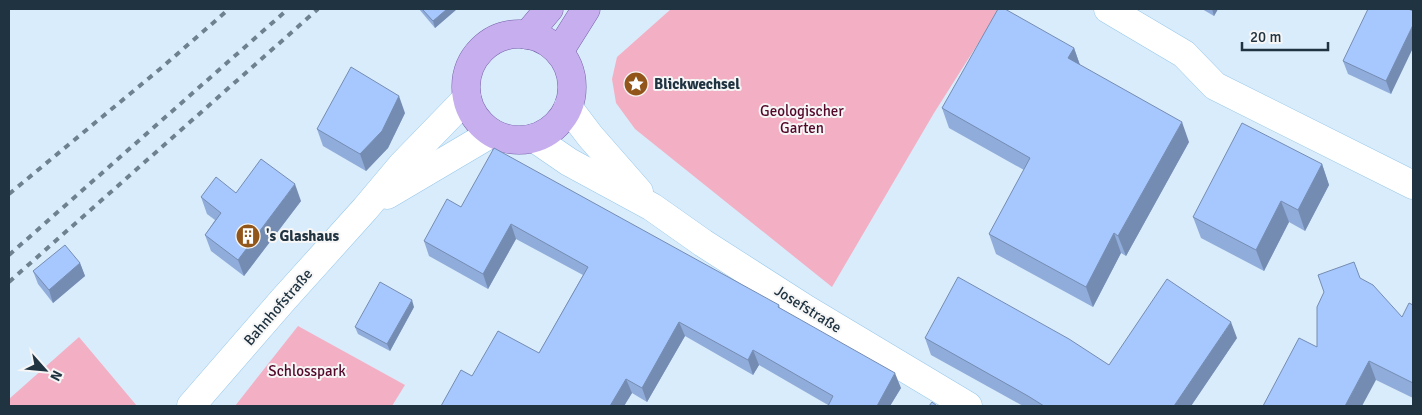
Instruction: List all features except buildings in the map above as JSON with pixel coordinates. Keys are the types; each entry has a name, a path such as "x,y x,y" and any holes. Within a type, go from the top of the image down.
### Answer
{"main road":[{"path":"527,35 549,9"},
{"path":"559,52 586,9"},
{"path":"509,35 527,35 539,38 559,52 567,64 572,78 572,93 568,107 555,127 534,138 520,140 505,138 492,133 480,124 472,112 467,98 466,83 470,68 479,53 492,41 509,35"}],"street":[{"path":"1108,9 1184,54 1215,86 1413,185"},
{"name":"Bahnhofstraße","path":"192,406 283,300 365,209 402,164 467,98"},
{"name":"Josefstraße","path":"568,107 590,136 652,207"},
{"name":"Bahnhofstraße","path":"365,209 492,133"},
{"name":"Josefstraße","path":"534,138 569,162 652,207 766,284 968,406"}],"green space":[{"name":"Geologischer Garten","path":"671,9 1000,9 934,113 832,287 635,129 616,103 612,79 617,57"},
{"name":"Schlosspark","path":"298,326 405,385 392,406 235,406"},
{"path":"79,337 137,406 9,406 9,399"}],"railway":[{"path":"9,194 160,69 229,9"},
{"path":"9,255 288,9"},
{"path":"9,282 318,9"}],"place":[{"name":"Blickwechsel","path":"636,84"},
{"name":"'s Glashaus","path":"248,236"}]}
